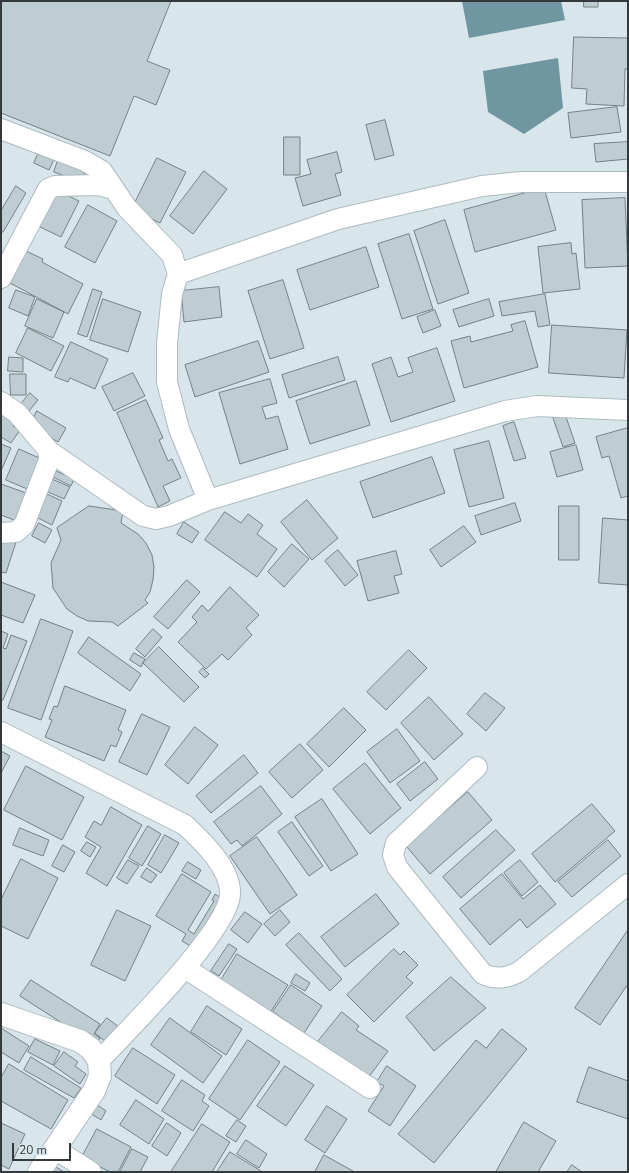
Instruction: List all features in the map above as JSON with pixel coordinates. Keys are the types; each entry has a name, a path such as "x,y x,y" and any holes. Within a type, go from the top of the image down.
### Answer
{"street":[{"path":"1,129 85,161 102,170 127,208 172,255 178,274 171,301 167,343 167,382 179,429 208,500"},
{"path":"178,274 338,219 482,186 521,182 628,182"},
{"path":"1,278 48,189 55,186 98,185 114,190"},
{"path":"1,402 17,414 49,452 143,516 156,519 169,516 208,500 505,411 537,406 628,410"},
{"path":"1,533 16,532 24,525 49,460 49,452"},
{"path":"1,732 184,824 205,844 224,871 230,894 223,917 185,968 100,1061"},
{"path":"477,767 396,843 393,855 397,867 483,974 492,978 507,977 519,972 628,884"},
{"path":"185,968 370,1088"},
{"path":"1,1014 80,1041 91,1049 100,1061 100,1076 94,1091 39,1172"},
{"path":"55,1149 91,1172"}],"water":[{"path":"462,1 561,1 565,20 469,38"},
{"path":"558,58 563,108 524,134 488,112 483,71"}],"building":[{"path":"1,1 171,1 147,61 170,70 156,105 134,96 110,156 1,113"},
{"path":"584,1 598,1 598,7 584,7"},
{"path":"574,37 628,38 628,69 625,69 624,106 586,104 587,89 572,88"},
{"path":"617,107 621,132 571,138 568,113"},
{"path":"385,120 394,155 375,160 366,125"},
{"path":"284,137 300,137 300,175 284,175"},
{"path":"628,142 628,159 596,162 594,144"},
{"path":"40,150 55,157 49,170 34,163"},
{"path":"337,152 342,172 335,174 341,195 303,206 295,178 311,174 307,160"},
{"path":"60,155 88,165 81,182 54,172"},
{"path":"157,158 186,172 160,223 132,209"},
{"path":"204,171 227,189 193,234 170,216"},
{"path":"16,186 26,193 3,232 1,232 1,211"},
{"path":"544,188 556,230 475,252 464,210"},
{"path":"56,190 79,201 61,237 38,226"},
{"path":"625,198 628,266 585,268 582,200"},
{"path":"88,205 117,221 95,263 65,247"},
{"path":"445,220 469,293 438,304 414,231"},
{"path":"409,234 433,309 402,319 378,244"},
{"path":"571,243 572,254 576,253 580,289 543,293 538,247"},
{"path":"366,247 379,287 310,310 297,270"},
{"path":"26,251 43,259 42,262 83,284 68,314 10,283"},
{"path":"283,280 304,348 270,359 248,291"},
{"path":"219,287 222,317 184,322 181,291"},
{"path":"93,289 102,292 87,337 78,334"},
{"path":"16,290 35,297 28,316 9,308"},
{"path":"545,294 550,325 538,327 535,311 502,316 499,302"},
{"path":"37,299 64,312 53,338 25,326"},
{"path":"103,299 141,312 128,352 90,340"},
{"path":"489,299 494,316 459,327 453,310"},
{"path":"435,310 441,326 423,333 417,317"},
{"path":"525,321 538,367 464,388 451,341 470,336 471,342 513,331 511,325"},
{"path":"552,325 627,330 624,378 549,373"},
{"path":"28,328 64,346 51,371 16,353"},
{"path":"258,341 269,372 195,397 185,365"},
{"path":"71,342 108,359 95,389 70,378 68,382 55,377"},
{"path":"437,348 455,401 391,422 372,364 391,357 398,377 413,372 408,358"},
{"path":"9,357 23,358 23,372 8,371"},
{"path":"338,357 345,380 289,398 282,375"},
{"path":"133,373 145,396 114,411 102,387"},
{"path":"10,374 26,374 26,395 11,395"},
{"path":"270,379 277,403 262,407 266,419 278,416 288,449 240,464 219,393"},
{"path":"356,381 370,425 310,444 296,401"},
{"path":"30,393 38,400 29,411 21,404"},
{"path":"146,400 163,438 159,440 168,461 172,459 181,478 163,486 170,501 158,507 117,413"},
{"path":"1,408 17,419 13,426 20,430 11,443 1,437"},
{"path":"37,411 66,428 58,442 30,425"},
{"path":"564,411 575,443 563,447 552,415"},
{"path":"514,422 526,458 514,461 503,426"},
{"path":"628,428 628,496 621,498 609,456 602,458 596,437"},
{"path":"489,441 504,498 469,507 454,450"},
{"path":"1,444 11,448 1,471"},
{"path":"576,445 583,470 557,477 550,452"},
{"path":"19,449 44,460 32,491 6,480"},
{"path":"432,457 445,493 373,518 360,482"},
{"path":"54,470 74,479 71,486 51,476"},
{"path":"52,479 70,487 64,499 46,491"},
{"path":"1,484 29,494 19,522 1,515"},
{"path":"47,494 62,501 52,525 38,518"},
{"path":"307,500 338,538 312,560 281,522"},
{"path":"515,503 521,521 481,535 475,516"},
{"path":"89,506 123,511 121,523 138,534 146,543 152,555 154,567 153,580 150,592 145,600 148,603 118,626 112,622 88,621 77,616 67,609 53,588 51,563 61,540 57,528"},
{"path":"559,506 579,506 579,560 559,560"},
{"path":"225,512 241,523 248,514 263,525 257,534 277,549 257,577 205,540"},
{"path":"603,518 628,520 628,585 599,583"},
{"path":"184,522 199,532 192,543 177,534"},
{"path":"39,523 52,530 45,543 32,536"},
{"path":"464,526 476,542 441,567 430,550"},
{"path":"1,537 16,542 6,573 1,572"},
{"path":"292,544 309,559 284,587 268,572"},
{"path":"338,550 358,575 345,586 325,561"},
{"path":"396,551 402,574 394,576 399,593 368,601 357,561"},
{"path":"187,580 200,592 168,629 154,617"},
{"path":"1,582 35,595 23,623 1,615"},
{"path":"230,587 259,615 246,628 252,635 228,660 222,654 206,669 178,642 197,622 192,617 202,605 208,611"},
{"path":"41,619 73,631 41,720 8,708"},
{"path":"153,629 162,637 145,657 136,649"},
{"path":"1,631 8,634 3,648 6,649 11,635 27,641 3,700 1,700"},
{"path":"89,637 141,674 130,691 78,653"},
{"path":"159,647 199,687 184,702 143,663"},
{"path":"409,650 427,668 386,710 367,692"},
{"path":"134,653 145,659 141,667 130,660"},
{"path":"203,668 209,674 205,678 199,672"},
{"path":"65,686 126,710 118,730 122,732 116,747 111,745 104,761 45,737 52,720 49,719 54,706 57,707"},
{"path":"485,693 505,708 486,731 467,714"},
{"path":"429,697 463,734 434,760 401,723"},
{"path":"344,708 366,730 329,767 307,744"},
{"path":"142,714 170,727 147,775 119,762"},
{"path":"195,727 218,745 188,784 165,765"},
{"path":"397,729 420,761 390,783 367,752"},
{"path":"300,744 323,770 292,798 269,772"},
{"path":"1,751 10,756 1,773"},
{"path":"244,755 258,773 211,813 196,796"},
{"path":"425,762 438,779 410,801 397,784"},
{"path":"365,763 401,808 370,834 333,789"},
{"path":"26,766 84,797 62,840 4,810"},
{"path":"261,786 282,814 242,846 237,840 231,844 214,822"},
{"path":"468,792 492,820 430,874 406,846"},
{"path":"322,799 358,854 331,871 295,817"},
{"path":"592,804 615,831 555,882 532,854"},
{"path":"111,807 142,825 107,886 86,873 101,847 85,837 94,821 101,825"},
{"path":"292,822 323,866 309,876 278,832"},
{"path":"148,826 161,834 142,866 129,858"},
{"path":"20,828 49,840 43,856 13,845"},
{"path":"496,830 515,850 461,898 443,877"},
{"path":"165,835 179,843 161,873 148,865"},
{"path":"257,837 297,895 270,914 230,856"},
{"path":"608,840 621,856 572,897 558,882"},
{"path":"87,842 96,847 90,857 81,851"},
{"path":"63,845 75,852 64,872 52,866"},
{"path":"21,859 58,878 28,939 1,926 1,900"},
{"path":"128,860 139,866 127,884 117,878"},
{"path":"520,860 538,882 522,896 504,873"},
{"path":"188,862 201,870 196,879 182,871"},
{"path":"147,868 157,875 151,883 141,877"},
{"path":"182,874 211,892 188,930 194,934 214,901 212,900 215,894 221,898 192,947 182,941 186,934 156,916"},
{"path":"502,874 523,899 540,885 556,904 527,928 520,919 490,945 460,909"},
{"path":"376,894 399,924 345,967 321,937"},
{"path":"117,910 151,926 125,981 91,965"},
{"path":"280,910 290,922 275,936 264,924"},
{"path":"245,912 262,924 248,943 231,930"},
{"path":"628,930 628,984 600,1025 575,1008"},
{"path":"299,933 342,979 330,991 286,945"},
{"path":"229,944 237,949 219,976 211,971"},
{"path":"394,949 400,955 404,951 418,965 406,977 413,983 374,1022 347,995"},
{"path":"237,954 288,985 270,1013 220,982"},
{"path":"296,974 310,983 305,991 291,983"},
{"path":"451,977 486,1008 434,1051 406,1017"},
{"path":"31,980 100,1024 94,1034 100,1038 96,1045 20,996"},
{"path":"291,985 322,1006 304,1033 273,1012"},
{"path":"207,1006 242,1029 226,1055 191,1032"},
{"path":"342,1012 359,1026 356,1030 388,1051 368,1078 316,1044"},
{"path":"107,1018 119,1027 108,1044 95,1033"},
{"path":"170,1018 222,1056 203,1083 151,1045"},
{"path":"1,1028 29,1046 19,1063 1,1052"},
{"path":"502,1029 527,1049 434,1163 398,1134 476,1040 486,1048"},
{"path":"35,1039 60,1051 53,1065 28,1052"},
{"path":"248,1040 280,1062 240,1120 209,1099"},
{"path":"133,1048 175,1075 157,1104 115,1076"},
{"path":"64,1052 78,1062 75,1066 86,1074 80,1084 54,1066"},
{"path":"31,1057 81,1088 74,1098 24,1070"},
{"path":"9,1064 68,1100 51,1129 1,1101 1,1078"},
{"path":"285,1066 314,1085 286,1126 257,1106"},
{"path":"387,1066 416,1086 390,1126 368,1111 384,1086 377,1082"},
{"path":"589,1067 628,1081 628,1119 577,1102"},
{"path":"182,1080 205,1095 202,1101 209,1106 193,1131 162,1111"},
{"path":"136,1100 164,1119 149,1144 120,1125"},
{"path":"96,1104 106,1111 101,1120 90,1113"},
{"path":"327,1106 347,1119 325,1153 305,1140"},
{"path":"237,1120 246,1126 236,1142 226,1136"},
{"path":"524,1122 556,1141 538,1172 496,1172"},
{"path":"1,1123 25,1134 9,1169 1,1165"},
{"path":"167,1123 181,1133 167,1156 152,1146"},
{"path":"202,1124 230,1142 212,1172 171,1172"},
{"path":"97,1129 131,1147 118,1172 110,1172 82,1157"},
{"path":"246,1140 267,1154 259,1168 237,1154"},
{"path":"132,1149 148,1157 140,1172 120,1172"},
{"path":"230,1152 261,1171 217,1172"},
{"path":"324,1155 353,1171 315,1172"},
{"path":"572,1165 582,1172 567,1172"},
{"path":"56,1167 64,1172 53,1172"}]}
